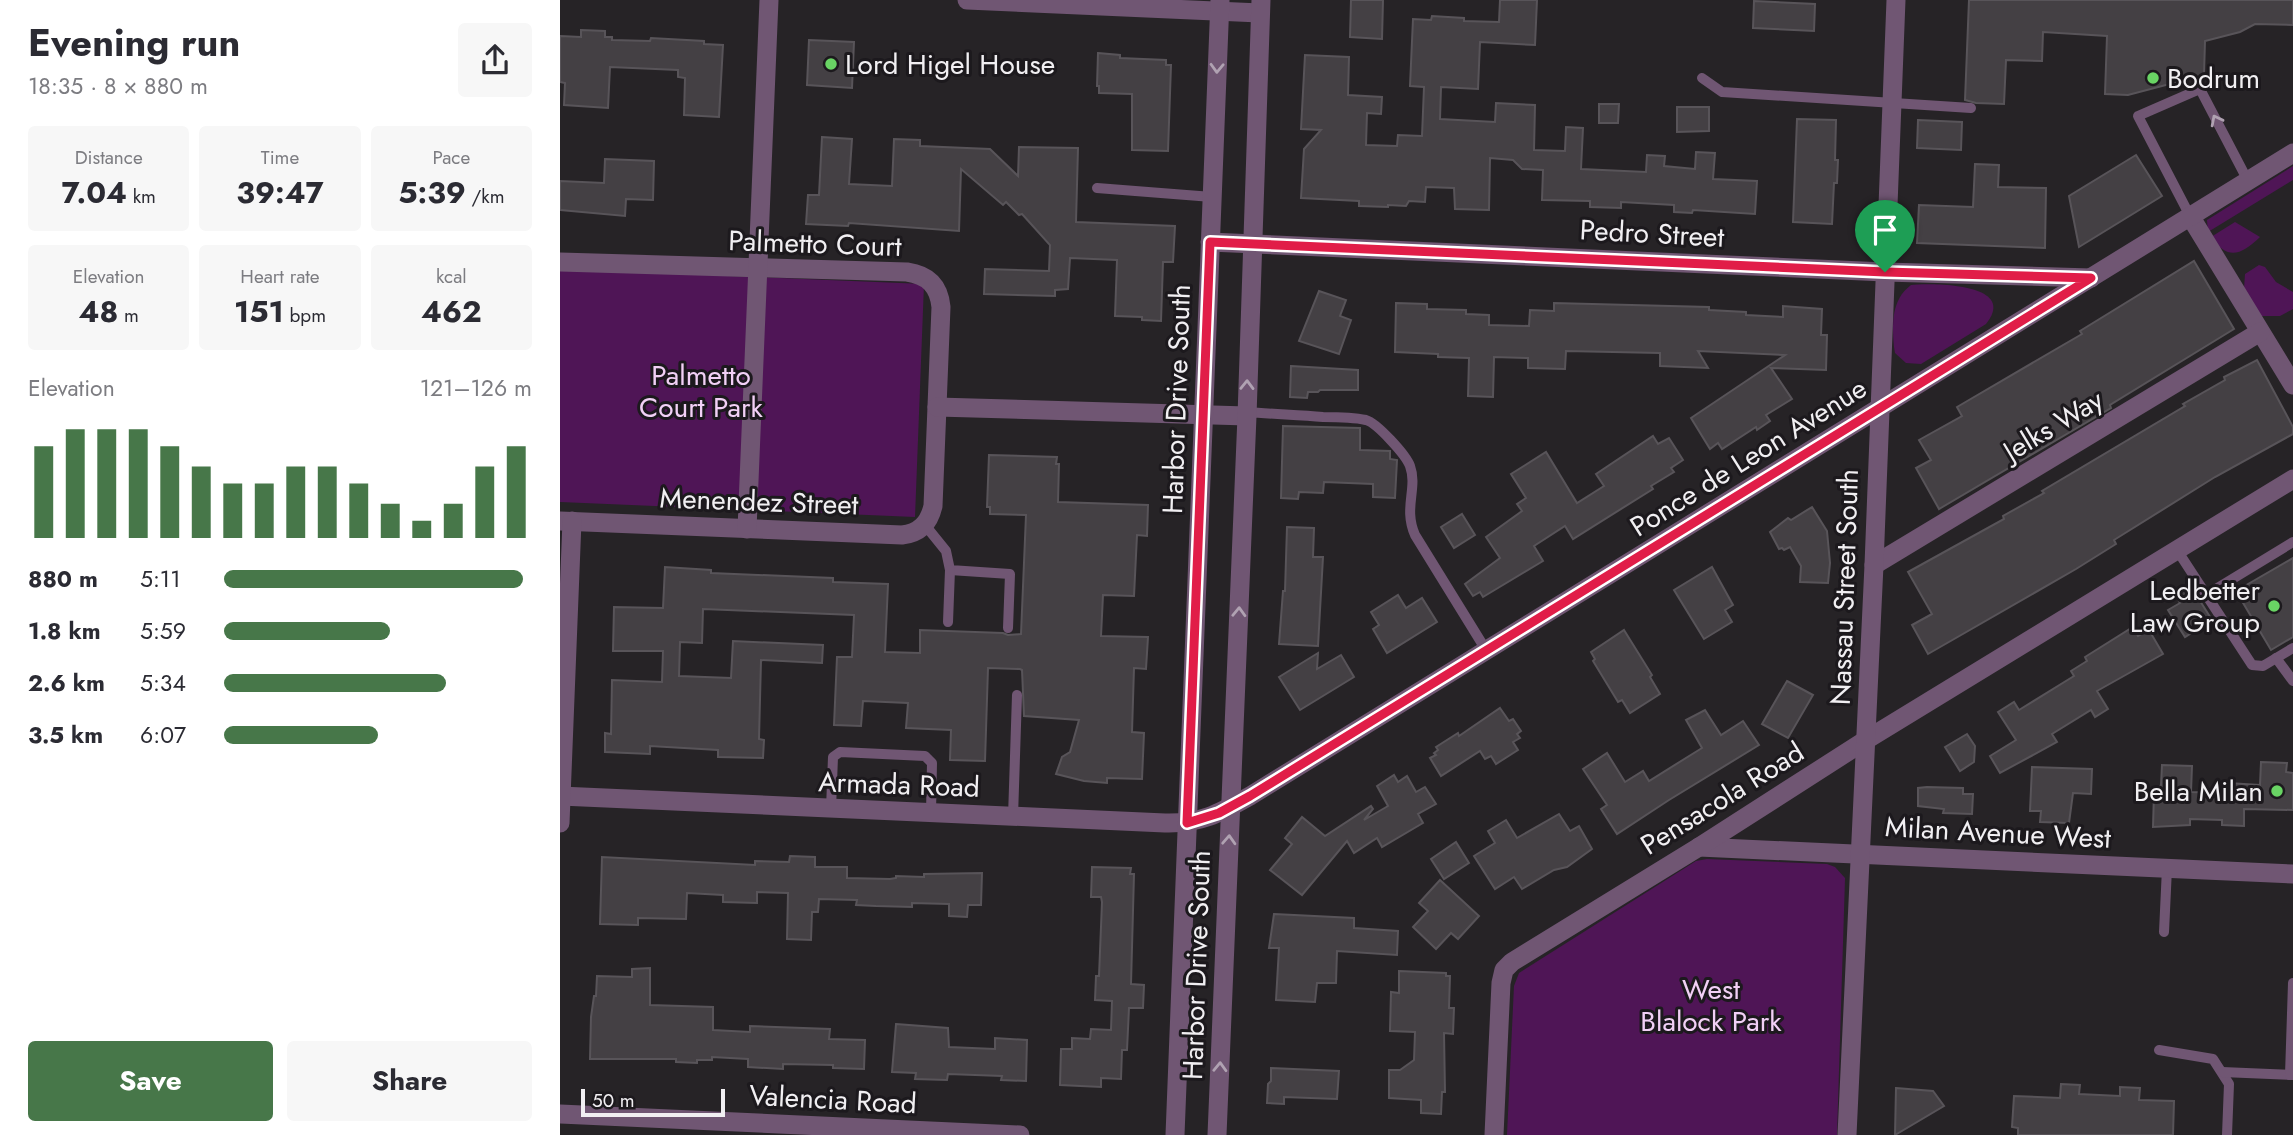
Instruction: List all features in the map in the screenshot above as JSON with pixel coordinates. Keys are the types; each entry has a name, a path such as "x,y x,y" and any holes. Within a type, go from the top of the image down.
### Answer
{"street":[{"path":"747,529 769,0"},
{"path":"967,0 1261,6"},
{"name":"Nassau Street South","path":"1847,1135 1874,565 1896,0"},
{"name":"Harbor Drive South","path":"1175,1135 1220,6"},
{"name":"Harbor Drive South","path":"1217,1135 1261,6"},
{"name":"Ponce de Leon Avenue","path":"1231,807 2293,153"},
{"path":"2190,216 2293,385"},
{"name":"Pedro Street","path":"1210,242 1885,272 2091,278"},
{"name":"Palmetto Court","path":"560,262 758,270 907,272 929,279 940,295 933,499 931,513 925,525"},
{"name":"Jelks Way","path":"1874,565 2260,332"},
{"path":"937,407 1247,414"},
{"name":"Pensacola Road","path":"1494,1135 1501,983 1504,970 1512,962 1866,740 2293,479"},
{"path":"560,823 566,521"},
{"name":"Menendez Street","path":"566,521 902,535 915,532 925,525"},
{"name":"Armada Road","path":"561,796 831,810 1187,823 1210,817 1231,807"},
{"name":"Milan Avenue West","path":"1699,847 2293,874"},
{"name":"Valencia Road","path":"560,1114 1020,1135"}],"lane":[{"path":"1702,78 1721,92 1971,108"},
{"path":"2190,216 2138,116 2200,89 2248,181"},
{"path":"1097,188 1212,197"},
{"path":"1247,414 1347,418 1368,420 1376,425 1408,460 1412,469 1409,523 1486,650"},
{"path":"925,525 946,551 950,570 948,622"},
{"path":"2206,595 2293,542"},
{"path":"2177,550 2252,665 2263,666 2293,648"},
{"path":"950,570 1010,574 1009,628"},
{"path":"2277,658 2293,681"},
{"path":"1013,817 1017,695"},
{"path":"831,810 833,757 840,752 925,756 932,763 931,813"},
{"path":"2164,932 2167,868"},
{"path":"2222,1072 2291,1075 2293,982"},
{"path":"2159,1050 2213,1059 2229,1084 2225,1134"}],"green space":[{"path":"2293,166 2293,180 2208,232 2207,220"},
{"path":"2235,222 2260,237 2247,248 2235,253 2223,250 2211,237"},
{"path":"2259,265 2265,267 2276,282 2293,292 2293,309 2280,316 2261,316 2244,289 2245,274"},
{"name":"Palmetto Court Park","path":"560,269 924,284 915,517 560,502"},
{"path":"1936,284 1969,288 1991,300 1993,310 1986,324 1921,364 1906,363 1895,353 1893,321 1896,305 1911,285"},
{"name":"West Blalock Park","path":"1707,859 1827,864 1835,867 1845,878 1837,1135 1507,1135 1514,986 1519,973 1696,861"}],"building":[{"path":"1351,0 1383,0 1382,39 1350,37"},
{"path":"1500,0 1537,0 1535,45 1480,42 1478,89 1441,87 1440,119 1495,122 1496,103 1535,105 1534,150 1565,151 1566,127 1583,128 1581,169 1646,172 1647,155 1665,156 1664,166 1695,169 1696,152 1715,153 1713,179 1757,181 1755,214 1693,210 1692,213 1674,212 1674,205 1621,202 1621,208 1590,207 1590,201 1542,200 1543,170 1522,169 1513,160 1490,158 1489,210 1455,209 1454,188 1426,187 1425,202 1409,201 1406,206 1359,206 1359,201 1301,198 1304,149 1321,130 1301,129 1305,55 1349,57 1348,95 1382,97 1381,114 1367,113 1366,145 1397,146 1398,135 1422,136 1424,87 1410,86 1413,19 1431,20 1432,16 1464,18 1464,21 1499,22"},
{"path":"1969,0 2293,0 2293,25 2255,24 2240,32 2205,41 2204,75 2128,95 2105,94 2107,36 2043,32 2042,61 2006,60 2004,104 1976,103 1965,100"},
{"path":"1754,1 1815,4 1814,31 1753,28"},
{"path":"581,30 605,31 605,37 612,37 612,40 650,41 651,38 704,41 704,44 723,45 719,117 684,115 685,78 678,77 678,70 610,67 608,108 564,105 565,83 560,82 560,36 581,37"},
{"path":"809,40 854,42 852,88 807,85"},
{"path":"1098,53 1120,55 1120,58 1166,60 1166,65 1171,65 1168,151 1132,150 1132,94 1099,93"},
{"path":"1599,104 1619,104 1618,123 1599,123"},
{"path":"1677,107 1709,107 1709,131 1677,132"},
{"path":"1797,119 1836,120 1835,160 1838,160 1832,224 1793,222"},
{"path":"1918,120 1962,122 1961,150 1917,148"},
{"path":"822,137 852,139 849,184 892,186 894,139 920,140 920,146 990,149 1018,176 1019,147 1078,148 1076,222 1175,226 1173,262 1163,262 1161,321 1115,316 1117,260 1070,258 1068,289 1055,290 1055,296 984,294 985,269 1049,271 1050,245 1022,214 1019,215 1006,202 1003,205 961,169 959,231 849,223 848,226 806,224 808,195 819,195"},
{"path":"2136,155 2162,196 2079,247 2069,196"},
{"path":"605,159 654,161 653,200 626,199 625,216 560,210 560,181 604,183"},
{"path":"1975,164 1999,165 1998,187 2046,188 2045,248 1917,243 1919,205 1973,207"},
{"path":"2194,261 2234,329 2110,405 2111,408 1939,509 1916,468 1931,460 1919,440 1962,416 1957,407 2082,334 2080,331"},
{"path":"1319,291 1346,300 1340,316 1351,320 1339,354 1299,341"},
{"path":"1396,303 1427,304 1427,309 1466,310 1466,314 1489,315 1489,325 1529,326 1530,310 1554,311 1554,303 1709,307 1709,310 1746,312 1746,315 1783,317 1783,306 1822,309 1821,335 1827,335 1826,370 1771,368 1792,399 1766,415 1770,421 1757,430 1756,427 1722,449 1718,443 1710,449 1691,418 1785,355 1698,351 1708,368 1660,366 1660,353 1566,351 1565,369 1528,368 1528,358 1494,357 1493,397 1468,396 1469,358 1395,352"},
{"path":"2257,360 2293,427 2293,434 2215,477 2114,540 2116,544 2076,569 1928,654 1912,625 1932,614 1908,572 2004,519 2003,516 2044,493 2042,491 2185,406 2183,404 2225,380 2224,377"},
{"path":"1291,366 1358,370 1358,390 1320,390 1308,392 1307,398 1290,397"},
{"path":"1283,426 1360,428 1360,450 1390,451 1390,459 1397,460 1395,498 1373,497 1373,484 1324,482 1323,493 1299,492 1298,499 1281,498"},
{"path":"1653,436 1658,444 1669,438 1683,460 1671,468 1674,472 1651,486 1653,489 1573,539 1565,526 1534,546 1543,561 1483,597 1480,592 1473,596 1465,584 1500,558 1486,537 1522,511 1517,504 1526,498 1511,474 1546,452 1577,503 1604,486 1596,474"},
{"path":"989,455 1057,457 1058,502 1148,505 1147,536 1137,535 1134,596 1103,595 1101,636 1148,637 1146,669 1134,668 1132,732 1144,733 1142,779 1107,778 1107,783 1056,774 1062,757 1070,752 1079,720 1024,716 1020,669 988,668 985,761 950,760 951,730 906,728 908,703 863,701 861,726 834,725 837,657 852,657 854,615 703,609 702,643 680,642 679,676 731,678 733,641 823,645 822,663 761,660 759,739 764,740 763,758 718,757 718,750 650,746 650,754 605,752 605,733 611,734 612,680 662,682 663,651 613,651 614,607 663,608 665,567 711,570 711,573 833,578 833,582 888,584 885,652 920,653 920,630 1021,634 1026,515 990,514 990,507 987,507"},
{"path":"1812,507 1827,531 1830,563 1828,583 1800,582 1801,566 1790,547 1779,549 1770,532 1788,518 1791,520"},
{"path":"1462,514 1475,535 1454,548 1441,527"},
{"path":"1287,527 1314,528 1313,557 1323,557 1318,646 1279,644 1285,591"},
{"path":"2293,558 2293,637 2271,650 2236,591"},
{"path":"1712,567 1733,605 1725,610 1732,622 1704,639 1674,590"},
{"path":"2190,585 2212,620 2185,637 2168,610 2180,603 2175,595"},
{"path":"1398,595 1406,608 1422,598 1437,622 1387,653 1373,629 1379,625 1371,612"},
{"path":"2133,627 2138,636 2149,630 2163,654 2097,691 2108,709 2095,717 2091,710 2052,734 2057,742 2000,773 1990,756 2016,740 1998,712 2014,702 2019,710 2074,676 2071,671 2087,661 2085,657"},
{"path":"1624,630 1652,675 1650,677 1660,694 1630,713 1622,700 1618,702 1593,661 1595,659 1591,652"},
{"path":"1318,653 1317,669 1341,655 1354,677 1300,710 1279,677"},
{"path":"1787,681 1813,695 1788,738 1762,724"},
{"path":"1500,708 1509,721 1513,719 1521,731 1517,734 1520,738 1513,742 1518,750 1496,764 1491,756 1485,759 1480,751 1441,776 1430,758 1436,755 1436,747 1458,733 1459,736"},
{"path":"1705,710 1721,735 1743,721 1759,745 1617,834 1601,809 1607,805 1583,769 1607,753 1625,782 1643,771 1649,781 1702,748 1686,720"},
{"path":"1967,734 1975,746 1974,762 1960,771 1945,747"},
{"path":"2261,762 2287,763 2286,772 2293,773 2293,810 2244,809 2244,826 2222,825 2222,820 2190,819 2190,825 2153,827 2154,793 2161,785 2162,765 2192,766 2191,792 2223,793 2223,784 2260,785"},
{"path":"2032,767 2092,769 2091,794 2073,793 2069,823 2040,822 2041,811 2030,811"},
{"path":"1394,775 1398,782 1407,776 1416,792 1425,787 1436,804 1418,814 1423,823 1382,847 1377,838 1354,853 1347,841 1302,895 1270,870 1292,844 1285,838 1302,817 1325,836 1371,806 1373,809 1364,820 1388,806 1377,786"},
{"path":"1918,788 1963,788 1963,794 1973,794 1972,814 1943,813 1944,809 1918,806"},
{"path":"1559,814 1570,831 1579,826 1592,849 1567,867 1554,870 1522,889 1514,877 1495,889 1474,856 1495,843 1488,831 1506,820 1517,838"},
{"path":"1456,842 1469,863 1444,879 1431,859"},
{"path":"790,856 815,857 815,867 847,867 847,878 890,879 896,876 924,877 924,874 982,873 981,905 968,905 967,917 949,916 949,904 876,906 856,905 857,900 819,899 818,912 812,912 811,940 787,939 788,893 757,892 757,903 723,902 723,895 687,893 686,919 638,918 638,925 600,924 602,857 755,865 755,861 789,862"},
{"path":"1092,867 1131,868 1130,874 1134,874 1131,984 1144,985 1143,1008 1129,1008 1127,1050 1122,1050 1121,1079 1101,1078 1101,1087 1060,1085 1061,1049 1072,1049 1072,1038 1090,1039 1091,1029 1111,1030 1112,1001 1095,1000 1096,976 1099,976 1102,902 1101,897 1091,897"},
{"path":"1440,880 1479,916 1458,939 1451,933 1436,949 1413,927 1428,911 1419,903"},
{"path":"1274,914 1354,918 1354,928 1398,931 1397,955 1337,951 1336,983 1317,983 1315,1002 1276,1000 1279,948 1269,948"},
{"path":"650,968 650,1005 713,1007 713,1030 750,1032 750,1026 830,1029 829,1039 865,1040 864,1069 783,1064 783,1069 748,1067 748,1059 712,1057 712,1060 697,1060 697,1063 676,1062 676,1059 590,1059 591,1017 597,976 632,977 632,969"},
{"path":"1399,971 1446,973 1446,976 1450,976 1449,1008 1454,1008 1453,1034 1444,1033 1445,1092 1442,1092 1441,1114 1421,1113 1421,1100 1389,1098 1389,1070 1400,1070 1414,1060 1415,1032 1390,1031 1391,992 1399,993"},
{"path":"896,1024 948,1028 949,1047 995,1049 995,1038 1027,1040 1026,1081 1001,1080 1002,1076 948,1074 947,1080 915,1079 916,1073 892,1072"},
{"path":"1271,1068 1339,1071 1337,1099 1284,1097 1284,1104 1267,1103"},
{"path":"2061,1084 2080,1085 2079,1094 2120,1096 2120,1087 2140,1088 2139,1100 2174,1101 2173,1135 2018,1135 2018,1128 2012,1127 2014,1096 2060,1098"},
{"path":"1896,1088 1933,1091 1944,1106 1895,1135"}],"place":[{"name":"Lord Higel House","path":"831,64"},
{"name":"Bodrum","path":"2153,78"},
{"name":"Ledbetter Law Group","path":"2274,606"},
{"name":"Bella Milan","path":"2277,791"}],"route":[{"path":"1210,242 1885,272 2091,278 1250,796 1219,813 1187,823 1210,242"}]}
